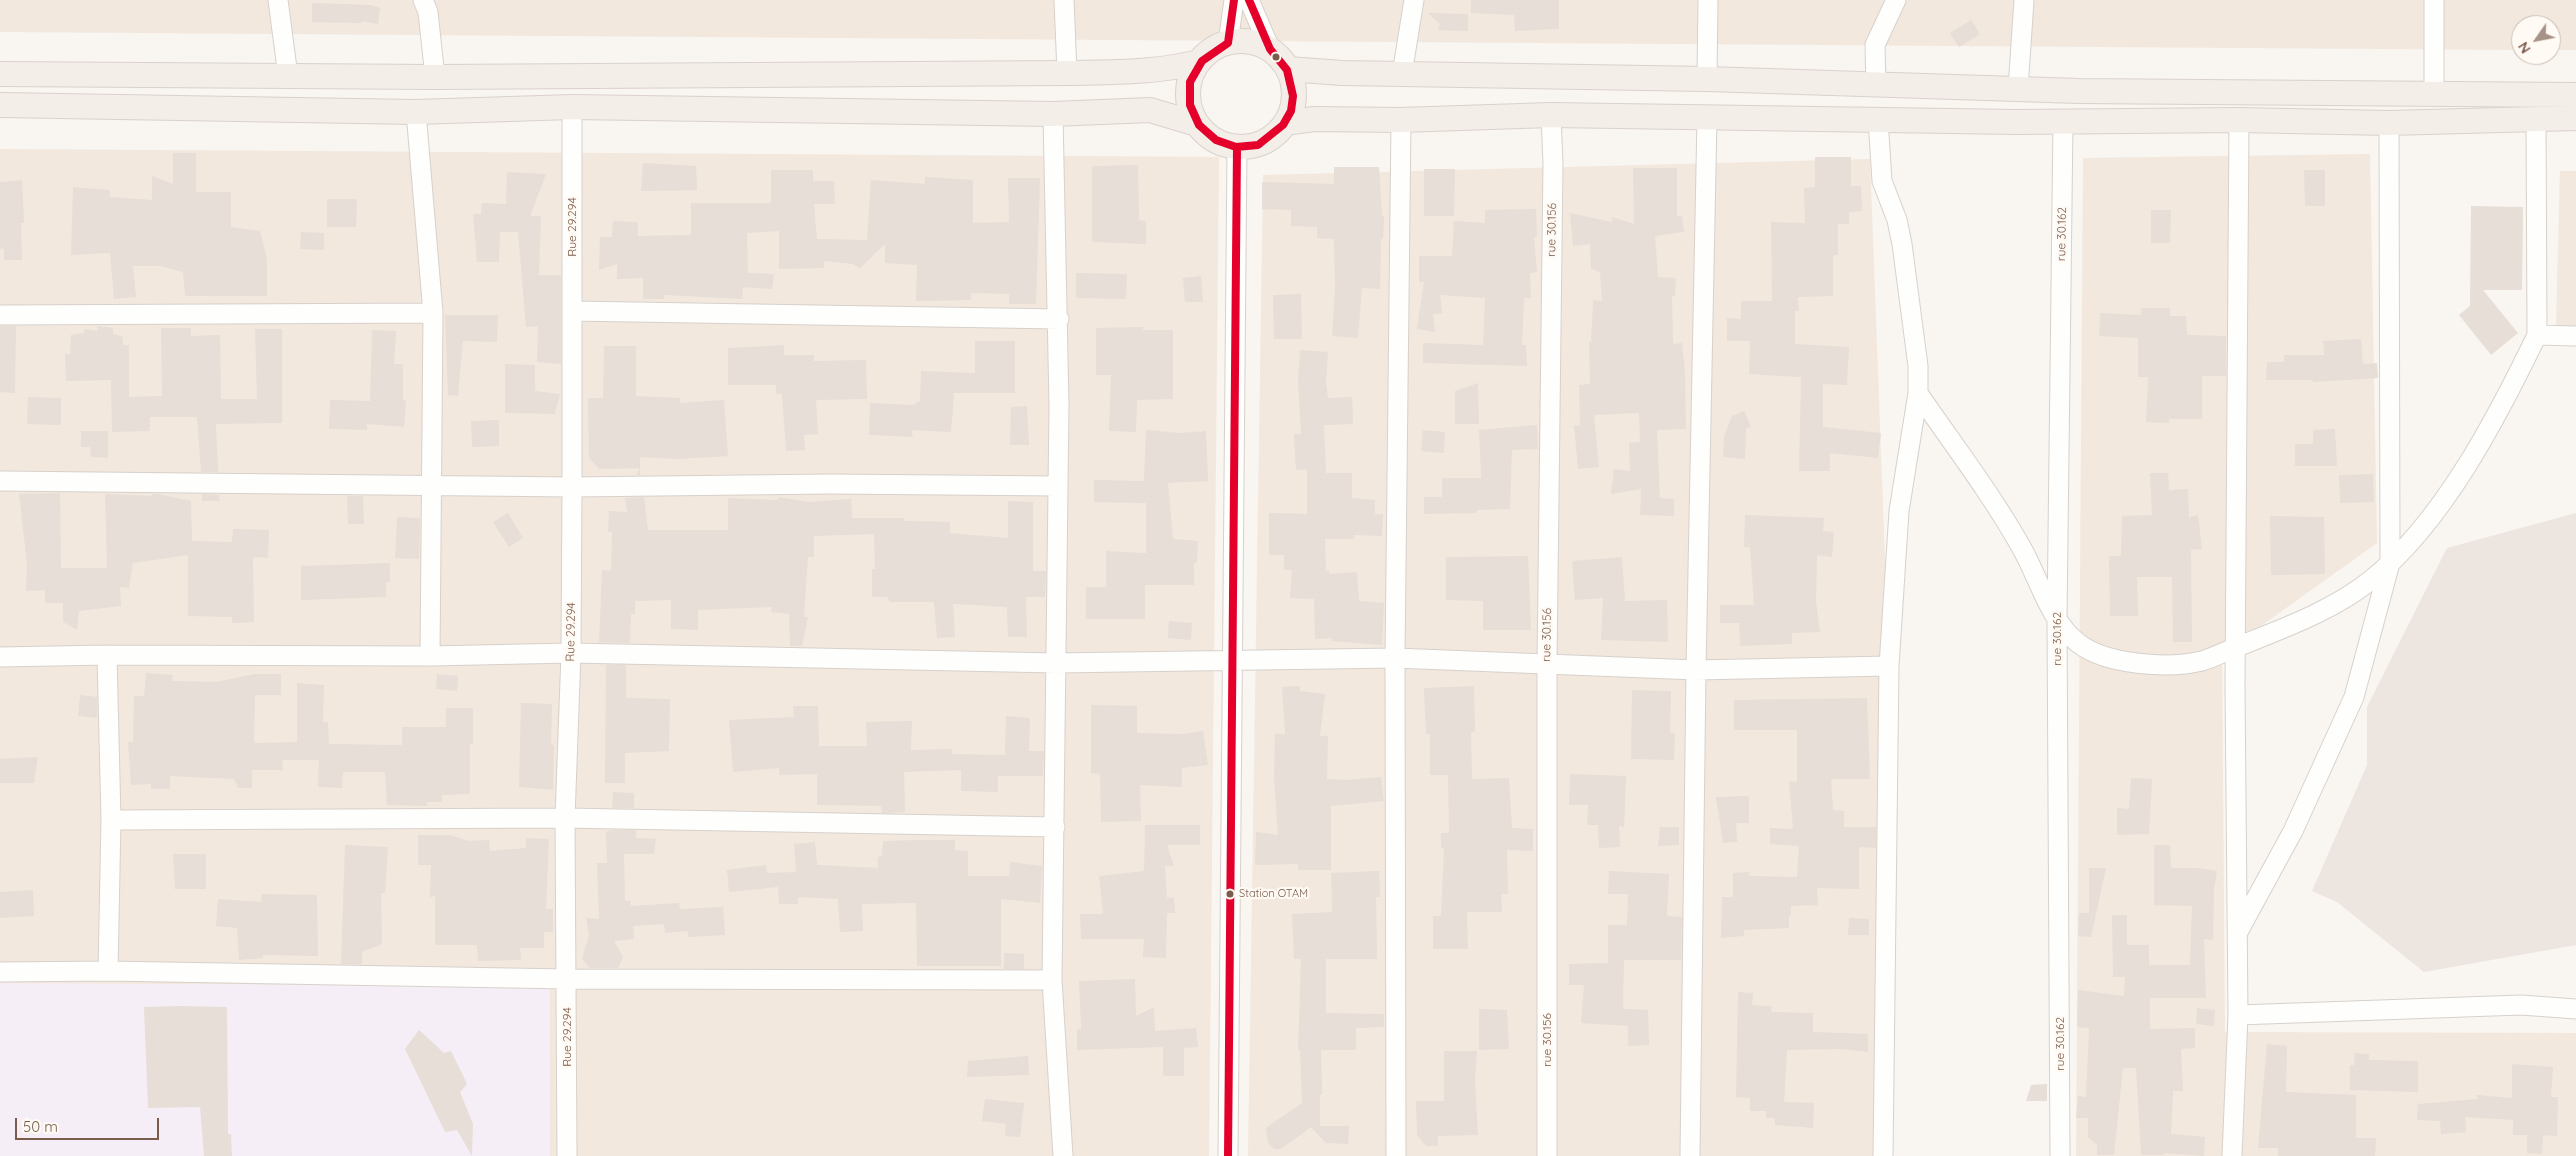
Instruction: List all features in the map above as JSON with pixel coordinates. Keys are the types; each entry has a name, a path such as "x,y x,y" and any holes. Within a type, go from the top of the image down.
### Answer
{"main road":[{"path":"1228,43 1250,43 1271,51 1288,69 1294,92 1291,110 1285,123 1274,136 1262,143 1237,148 1222,144 1208,136 1197,124 1190,109 1188,92 1191,76 1199,62 1212,50 1228,43"},
{"path":"0,74 435,77 1067,73 1168,70 1199,62"},
{"path":"1288,69 1402,74 1707,79 2018,90 2576,94"},
{"path":"0,105 416,112 572,107 1053,114 1150,110 1197,124"},
{"path":"1285,123 1314,119 1401,120 1551,115 2063,121 2239,120 2389,123 2576,118"}],"street":[{"path":"278,0 288,76"},
{"path":"424,0 428,12 435,77"},
{"path":"1064,0 1067,73"},
{"path":"1228,43 1234,0"},
{"path":"1249,0 1271,51"},
{"path":"1402,74 1414,0"},
{"path":"1707,79 1708,0"},
{"path":"1876,86 1875,44 1896,0"},
{"path":"2018,90 2024,0"},
{"path":"2434,0 2434,94"},
{"name":"Rue 29.294","path":"567,1156 565,818 570,654 572,487 572,107"},
{"path":"416,112 433,313 430,656"},
{"path":"1053,114 1059,319 1052,980 1063,1156"},
{"name":"rue 30.156","path":"1547,1156 1547,664 1553,164 1551,115"},
{"path":"1690,1156 1696,670 1707,118"},
{"path":"1918,393 2020,545 2057,620 2078,643 2097,654 2131,662 2179,664 2203,660 2318,612 2370,581 2390,563 2423,526 2484,438 2537,335 2536,118"},
{"path":"1878,119 1882,181 1897,220 1902,244 1918,366 1918,393 1899,510 1889,666 1883,1156"},
{"path":"1396,1156 1395,658 1401,120"},
{"path":"2232,1156 2238,1015 2236,647 2239,120"},
{"name":"rue 30.162","path":"2060,1156 2057,620 2063,121"},
{"path":"2238,934 2281,857 2354,697 2390,563 2389,123"},
{"path":"1228,1156 1237,148"},
{"path":"572,311 1059,319"},
{"path":"0,315 433,313"},
{"path":"2537,335 2576,336"},
{"path":"0,480 572,487 830,484 1058,486"},
{"path":"0,657 570,654 1056,663 1395,658 1696,670 1889,666"},
{"path":"107,655 111,820 108,971"},
{"path":"111,820 565,818 1055,827"},
{"path":"0,972 108,971 566,978 1052,980"},
{"path":"2238,1015 2521,1004 2576,1009"}],"shaded area":[{"path":"0,0 2576,0 2576,50 2561,50 2561,15 2511,15 2511,50 0,32"},
{"path":"0,149 1219,157 1209,1156 0,1156"},
{"path":"2370,154 2377,543 2261,626 2222,647 2225,1032 2576,1033 2576,1156 2076,1156 2083,158"},
{"path":"1870,159 1889,666 1886,1156 1248,1156 1263,175"},
{"path":"2560,171 2576,171 2576,326 2556,326"},
{"path":"2576,513 2576,945 2424,972 2337,902 2312,891 2367,765 2367,707 2447,548"},
{"path":"0,983 550,986 550,1156 0,1156"}],"building":[{"path":"1471,0 1559,0 1559,29 1515,31 1514,15 1471,13"},
{"path":"312,3 371,5 380,8 378,24 362,21 362,23 312,22"},
{"path":"1428,13 1468,14 1468,31 1438,30 1440,24"},
{"path":"1971,20 1980,34 1959,47 1950,33"},
{"path":"173,153 196,153 196,192 231,192 231,227 260,231 267,259 267,296 185,296 183,272 160,266 133,266 136,297 114,299 110,253 71,255 73,187 110,190 110,197 152,200 152,176 173,184"},
{"path":"1815,157 1851,157 1851,186 1861,186 1862,211 1849,212 1849,224 1838,224 1838,255 1833,255 1833,296 1798,297 1799,311 1795,311 1795,344 1849,347 1847,385 1823,384 1823,427 1881,433 1878,458 1830,453 1830,471 1799,471 1801,377 1749,374 1750,341 1727,341 1727,318 1741,319 1741,301 1772,301 1771,222 1805,223 1804,188 1815,187"},
{"path":"643,163 696,166 697,190 641,191"},
{"path":"1138,165 1139,220 1146,221 1146,244 1092,242 1092,166"},
{"path":"1334,167 1379,167 1382,216 1384,216 1383,239 1381,239 1380,289 1362,288 1358,338 1332,336 1335,288 1334,239 1317,238 1317,227 1291,226 1291,210 1262,209 1262,182 1334,184"},
{"path":"1633,168 1677,168 1677,216 1682,216 1684,232 1655,236 1658,277 1676,278 1675,296 1672,296 1673,344 1682,343 1685,372 1686,429 1657,430 1660,498 1674,499 1674,516 1640,515 1641,489 1611,494 1614,469 1630,471 1629,443 1640,442 1639,413 1594,415 1599,467 1578,469 1574,425 1580,426 1579,385 1590,384 1589,342 1591,342 1593,300 1602,301 1600,272 1591,269 1590,244 1573,246 1570,213 1612,222 1612,217 1634,224"},
{"path":"1424,169 1455,169 1454,216 1424,216"},
{"path":"771,170 813,170 813,181 834,181 835,204 814,204 817,239 867,240 871,180 925,184 925,177 973,180 973,223 1009,222 1008,178 1040,178 1036,304 1009,304 1009,294 971,293 971,300 916,301 917,265 885,263 885,244 860,268 853,264 824,261 824,268 779,269 779,231 747,233 748,273 774,274 772,289 743,287 742,299 664,295 664,299 643,299 643,278 617,279 617,264 599,270 600,237 612,237 613,221 638,222 638,236 691,235 691,203 771,203"},
{"path":"2304,170 2325,170 2325,206 2305,206"},
{"path":"507,172 546,174 530,216 541,216 539,275 561,275 561,364 537,362 538,326 526,327 518,232 500,232 499,262 477,262 473,214 481,214 482,203 506,204"},
{"path":"22,180 24,223 21,223 22,260 4,260 4,248 0,249 0,182"},
{"path":"327,199 357,199 356,227 327,227"},
{"path":"2471,206 2523,207 2522,290 2483,290 2518,333 2491,355 2459,315 2470,306"},
{"path":"1536,209 1537,237 1534,237 1537,272 1530,273 1531,298 1524,298 1522,345 1526,345 1527,366 1423,363 1423,343 1483,345 1485,298 1440,295 1442,313 1433,314 1435,332 1417,329 1424,282 1419,282 1419,256 1452,256 1454,221 1485,223 1485,210"},
{"path":"2151,210 2171,210 2170,243 2151,243"},
{"path":"301,232 324,233 324,250 300,249"},
{"path":"1076,273 1127,274 1126,299 1076,298"},
{"path":"1201,276 1203,302 1185,302 1183,278"},
{"path":"1301,294 1302,339 1274,339 1273,295"},
{"path":"2141,308 2170,308 2170,316 2186,316 2187,335 2226,336 2226,376 2202,376 2202,419 2169,419 2169,423 2146,422 2148,377 2138,377 2138,338 2099,336 2100,313 2141,315"},
{"path":"445,315 498,315 497,342 463,341 458,396 448,395"},
{"path":"0,326 16,326 15,393 0,392"},
{"path":"97,326 113,328 113,334 123,337 123,345 129,345 129,397 162,396 161,328 191,328 191,336 220,335 221,399 257,399 255,329 282,329 282,423 216,424 218,472 201,472 197,417 150,417 150,431 112,432 111,380 66,381 65,354 70,354 71,335 84,333 85,329 98,331"},
{"path":"1143,327 1143,330 1173,330 1173,399 1137,400 1136,432 1109,431 1111,375 1096,375 1096,328"},
{"path":"372,330 396,331 394,364 403,364 403,400 406,401 404,427 367,424 367,430 329,429 330,400 370,401"},
{"path":"2361,339 2363,364 2377,363 2378,378 2313,382 2313,380 2266,380 2267,362 2284,362 2284,355 2324,355 2323,341"},
{"path":"975,341 1015,341 1015,393 954,393 951,432 911,430 913,437 869,435 870,403 915,405 916,402 920,402 921,371 975,373"},
{"path":"784,345 784,355 814,355 814,361 866,360 867,399 816,400 818,434 804,435 805,450 786,451 782,394 776,394 776,385 728,385 728,348"},
{"path":"604,346 636,346 636,396 680,398 680,403 724,400 728,456 678,459 640,457 640,468 599,469 589,458 588,398 603,398"},
{"path":"1300,350 1328,352 1326,382 1328,398 1352,397 1353,424 1324,425 1326,473 1352,473 1352,498 1375,500 1375,514 1383,514 1382,536 1354,535 1354,539 1325,539 1326,571 1329,571 1329,574 1357,572 1359,601 1384,603 1382,645 1331,641 1332,638 1315,639 1314,599 1290,598 1292,570 1284,570 1284,555 1269,555 1269,513 1307,514 1307,469 1296,470 1294,434 1301,434 1298,380"},
{"path":"505,364 535,365 535,391 560,394 555,414 505,413"},
{"path":"1478,383 1479,424 1455,424 1455,391"},
{"path":"28,397 61,398 61,425 27,424"},
{"path":"1027,406 1029,445 1010,445 1011,407"},
{"path":"1744,411 1751,427 1746,428 1745,459 1723,457 1724,437 1732,416"},
{"path":"499,420 499,446 472,447 471,421"},
{"path":"1537,425 1538,449 1512,450 1510,509 1477,510 1477,513 1424,514 1424,497 1442,497 1442,478 1481,478 1479,430"},
{"path":"2335,429 2337,466 2295,466 2295,444 2313,444 2313,430"},
{"path":"1146,430 1180,433 1206,431 1208,481 1168,483 1173,539 1198,541 1197,563 1194,563 1194,585 1145,585 1145,619 1086,619 1086,587 1106,587 1106,551 1146,553 1146,503 1094,502 1094,480 1144,481"},
{"path":"1423,430 1445,432 1444,453 1421,451"},
{"path":"81,431 108,431 108,458 91,457 90,447 81,447"},
{"path":"2150,473 2168,473 2169,490 2188,489 2189,517 2198,515 2202,549 2191,550 2192,642 2173,642 2172,577 2137,577 2138,616 2110,616 2109,556 2121,556 2122,516 2152,515"},
{"path":"2373,474 2374,502 2340,503 2339,475"},
{"path":"60,493 61,568 107,568 105,494 152,496 152,494 158,494 191,501 192,541 232,542 233,529 269,530 268,558 253,557 254,622 232,623 232,617 188,616 188,555 133,563 129,588 120,587 121,606 79,611 77,630 63,622 63,603 45,603 45,590 26,591 27,564 19,494"},
{"path":"202,494 219,495 220,501 202,501"},
{"path":"347,496 363,496 364,524 348,524"},
{"path":"644,497 648,530 728,530 728,498 778,500 778,497 809,502 851,499 852,518 904,518 904,521 950,522 950,533 1008,538 1008,501 1033,502 1033,571 1046,571 1045,597 1026,597 1027,637 1008,637 1007,607 953,604 955,637 937,638 934,602 890,602 887,597 872,597 872,569 875,569 874,534 814,536 814,557 808,557 804,617 808,617 802,646 790,646 789,614 771,612 772,607 698,610 698,630 671,629 671,600 635,601 635,614 631,614 630,643 599,642 602,570 611,571 612,532 608,532 609,511 627,512 625,498"},
{"path":"508,513 523,538 509,547 493,522"},
{"path":"1745,515 1824,518 1823,531 1834,532 1832,557 1817,555 1816,602 1820,632 1792,633 1792,644 1740,646 1739,623 1720,623 1720,605 1754,605 1750,547 1744,547"},
{"path":"2270,516 2324,517 2325,574 2271,575"},
{"path":"397,517 420,518 419,559 395,558"},
{"path":"1528,556 1531,630 1483,630 1483,601 1446,600 1446,557"},
{"path":"1622,557 1625,601 1667,600 1668,642 1601,640 1603,598 1575,600 1572,561"},
{"path":"390,563 390,582 386,582 386,597 301,600 301,566"},
{"path":"1169,621 1192,623 1191,640 1168,638"},
{"path":"606,665 626,665 626,698 670,699 669,751 625,753 625,783 605,783"},
{"path":"146,673 173,675 172,681 216,682 255,674 281,674 281,695 255,695 254,743 297,742 297,683 324,685 323,722 328,722 329,744 402,745 402,727 446,727 446,708 473,708 473,744 470,744 470,794 442,795 442,802 427,802 427,806 387,805 385,772 343,772 342,788 318,787 319,760 282,760 283,770 252,770 252,788 238,788 234,779 170,776 170,789 151,789 151,784 131,785 128,742 133,742 134,696 144,696"},
{"path":"437,674 458,676 457,691 436,689"},
{"path":"1300,686 1300,691 1325,694 1320,736 1328,736 1327,779 1345,780 1381,777 1384,801 1331,806 1331,870 1298,870 1298,864 1255,865 1256,832 1278,835 1274,776 1275,734 1285,734 1282,687"},
{"path":"1474,686 1475,731 1471,732 1472,779 1509,778 1512,828 1533,829 1533,851 1507,850 1508,894 1501,894 1502,912 1467,912 1468,949 1433,949 1433,916 1441,916 1444,848 1441,848 1441,833 1449,833 1448,775 1430,775 1430,734 1426,734 1424,688"},
{"path":"1632,690 1671,691 1670,733 1675,733 1674,760 1631,759"},
{"path":"80,695 97,697 97,718 78,716"},
{"path":"1867,698 1870,779 1831,779 1833,810 1844,811 1844,827 1876,827 1876,848 1859,847 1859,889 1817,888 1818,905 1791,906 1789,928 1744,930 1744,936 1721,938 1722,897 1733,897 1733,873 1749,872 1749,876 1797,877 1799,846 1770,844 1770,828 1793,829 1789,781 1797,782 1797,730 1734,730 1734,700"},
{"path":"521,703 552,704 551,745 554,745 553,790 519,787"},
{"path":"1091,705 1137,706 1137,733 1183,734 1203,731 1208,765 1182,768 1182,787 1140,785 1141,821 1101,822 1100,774 1091,773"},
{"path":"793,706 818,706 819,746 867,746 866,722 912,721 911,750 952,749 952,754 1005,755 1006,716 1030,718 1029,751 1044,751 1043,776 998,776 998,792 961,791 961,770 904,772 905,812 882,813 881,806 817,805 817,774 779,775 779,768 733,772 729,720 794,717"},
{"path":"38,757 34,783 0,783 0,759"},
{"path":"1570,774 1626,776 1624,827 1619,826 1620,847 1599,848 1598,825 1587,825 1588,805 1569,805"},
{"path":"2131,778 2152,779 2149,834 2117,835 2117,808 2129,809"},
{"path":"613,792 634,793 634,808 612,808"},
{"path":"1749,796 1749,823 1736,823 1737,842 1723,843 1716,797"},
{"path":"1145,825 1200,825 1200,845 1167,845 1174,866 1165,866 1167,898 1174,898 1175,913 1167,913 1166,958 1143,957 1144,939 1081,939 1080,914 1103,914 1099,876 1144,871"},
{"path":"1660,827 1679,827 1679,845 1658,846"},
{"path":"611,830 633,830 636,831 636,838 656,839 654,854 624,854 625,901 630,901 631,906 679,903 680,909 723,907 725,935 688,937 688,931 665,933 664,924 633,926 634,939 614,941 623,957 618,968 590,968 582,959 589,935 586,918 599,919 597,863 607,863 606,832"},
{"path":"418,835 450,835 468,841 489,840 490,851 526,848 526,838 549,839 546,909 553,909 553,932 544,932 544,948 520,948 521,960 478,961 477,945 435,945 435,896 430,897 431,865 418,865"},
{"path":"955,840 955,850 968,851 968,876 1009,876 1010,862 1042,866 1040,903 1001,899 1001,966 917,966 916,903 862,904 863,931 840,932 838,899 798,897 798,904 779,904 778,887 729,892 727,870 766,865 767,873 796,872 794,844 815,842 817,865 878,868 878,857 882,856 883,841"},
{"path":"345,845 388,847 385,893 381,893 382,944 362,952 362,964 341,964"},
{"path":"2154,845 2170,845 2171,868 2196,868 2217,871 2214,889 2213,940 2204,939 2206,998 2150,998 2150,1029 2195,1028 2195,1048 2181,1049 2183,1091 2173,1091 2171,1134 2205,1137 2204,1156 2164,1153 2164,1155 2141,1155 2136,1068 2123,1068 2114,1155 2097,1155 2097,1145 2088,1137 2088,1118 2076,1118 2078,1096 2086,1097 2089,1028 2077,1027 2078,990 2124,996 2125,977 2113,977 2112,915 2127,915 2127,945 2149,945 2149,965 2190,965 2192,906 2154,905"},
{"path":"173,854 206,854 206,889 175,889"},
{"path":"2089,868 2106,868 2091,937 2078,936 2079,913 2089,913"},
{"path":"1379,871 1380,897 1376,897 1377,959 1326,959 1326,1013 1384,1014 1384,1027 1356,1028 1356,1050 1321,1050 1322,1095 1320,1095 1320,1126 1349,1126 1348,1144 1326,1143 1311,1127 1281,1149 1274,1149 1268,1143 1266,1128 1302,1103 1300,1050 1298,1050 1301,959 1294,959 1292,914 1332,912 1331,873"},
{"path":"1609,871 1669,874 1667,916 1682,917 1681,960 1624,960 1623,1009 1648,1010 1649,1045 1628,1046 1628,1026 1581,1023 1584,985 1569,985 1569,964 1608,963 1608,925 1627,925 1628,894 1608,894"},
{"path":"33,890 34,916 0,918 0,892"},
{"path":"262,894 317,895 318,956 263,955 263,958 239,960 237,928 216,926 218,899 261,902"},
{"path":"1849,918 1869,919 1869,935 1848,935"},
{"path":"1004,953 1024,954 1024,969 1004,969"},
{"path":"1135,979 1136,1016 1154,1007 1155,1031 1196,1028 1198,1047 1184,1048 1184,1076 1163,1076 1163,1047 1077,1050 1077,1029 1081,1029 1079,981"},
{"path":"1738,992 1753,993 1752,1005 1772,1006 1771,1012 1813,1013 1813,1032 1868,1034 1868,1052 1842,1049 1787,1050 1784,1102 1814,1103 1813,1128 1775,1125 1775,1118 1766,1118 1766,1111 1750,1111 1750,1098 1736,1097"},
{"path":"144,1007 227,1007 228,1134 231,1134 232,1156 204,1156 200,1107 148,1108"},
{"path":"2197,1008 2215,1010 2214,1026 2196,1024"},
{"path":"1479,1009 1507,1010 1509,1049 1479,1050"},
{"path":"419,1030 444,1053 451,1051 467,1084 460,1092 473,1124 472,1156 457,1130 445,1132 405,1049"},
{"path":"2267,1044 2287,1046 2286,1092 2356,1095 2356,1138 2376,1138 2375,1156 2278,1156 2278,1148 2258,1148"},
{"path":"1444,1051 1477,1051 1475,1082 1478,1135 1438,1136 1438,1146 1426,1146 1417,1135 1416,1101 1444,1101"},
{"path":"2355,1053 2369,1054 2369,1060 2418,1061 2418,1092 2350,1090 2350,1065 2354,1065"},
{"path":"1028,1056 1029,1075 967,1077 968,1061"},
{"path":"2512,1064 2553,1067 2551,1097 2558,1097 2557,1136 2543,1135 2542,1154 2527,1153 2527,1135 2513,1135 2513,1120 2465,1117 2466,1132 2441,1134 2440,1121 2417,1120 2418,1104 2477,1099 2477,1095 2512,1098"},
{"path":"2047,1084 2047,1101 2026,1101 2031,1085"},
{"path":"985,1099 1024,1103 1020,1137 1005,1136 1006,1124 982,1121"}],"transit line":[{"path":"1234,0 1228,43 1202,61 1190,82 1190,105 1199,125 1216,140 1236,147 1258,145 1283,125 1291,111 1293,96 1287,70 1270,49 1249,0"},
{"path":"1228,1156 1237,148"}],"place":[{"name":"Station OTAM","path":"1230,894"}]}
